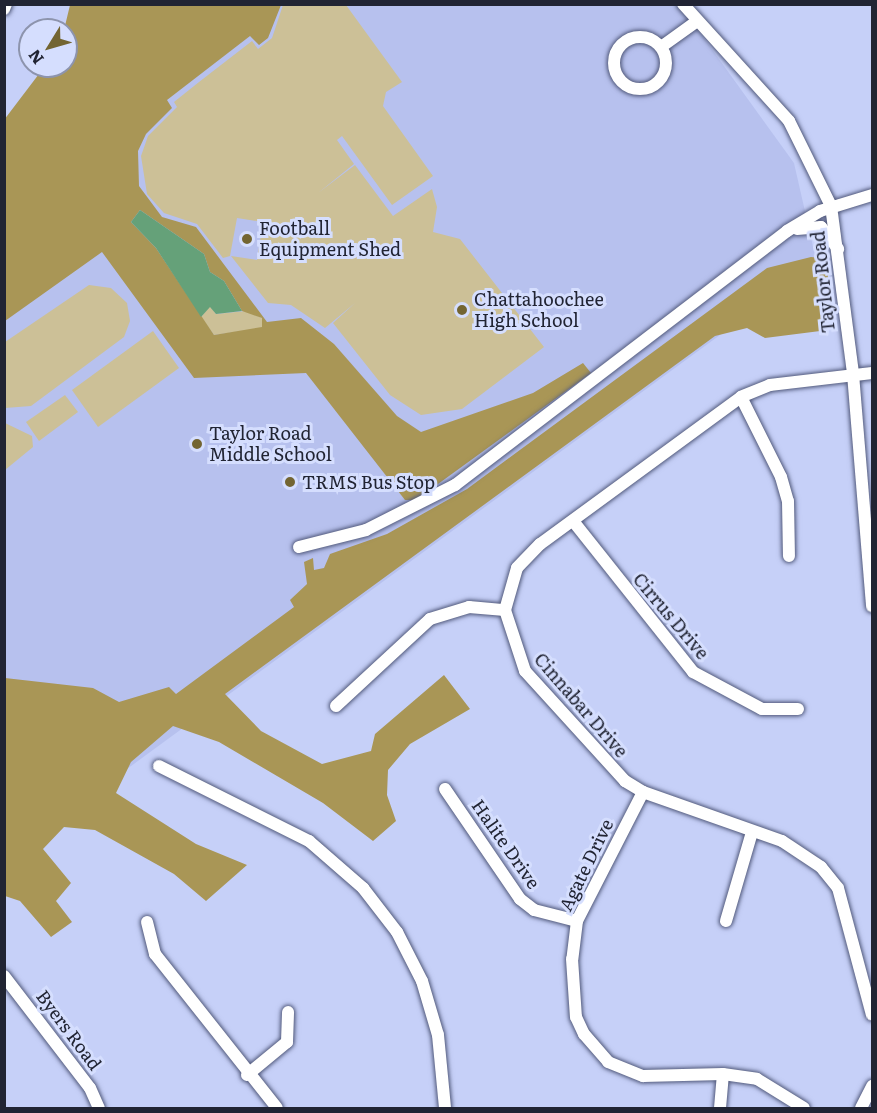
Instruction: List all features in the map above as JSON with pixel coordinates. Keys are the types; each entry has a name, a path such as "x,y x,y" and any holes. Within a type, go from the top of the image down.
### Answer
{"street":[{"path":"4,9 6,4"},
{"name":"Taylor Road","path":"682,4 789,121 831,206 840,251 853,374 873,606"},
{"path":"661,47 697,21"},
{"path":"641,37 661,47 666,61 659,80 645,88 621,81 614,65 624,43 641,37"},
{"path":"299,547 366,530 455,485 787,231 831,206 873,195"},
{"path":"787,231 821,227 840,251"},
{"path":"336,706 430,619 469,607 505,610 517,568 573,521 741,397 770,385 873,373"},
{"path":"741,397 781,477 788,501 789,556"},
{"name":"Cirrus Drive","path":"573,521 693,672 762,709 798,709"},
{"name":"Cinnabar Drive","path":"505,610 525,671 609,768 643,792 805,852 838,888 873,1015"},
{"path":"159,766 309,841 363,888 397,932 422,981 438,1035 444,1108"},
{"name":"Halite Drive","path":"445,789 520,899 534,910 577,921"},
{"name":"Agate Drive","path":"643,792 577,921 572,959 576,1017 595,1048 608,1062 643,1076 723,1074 757,1079 804,1108"},
{"path":"726,921 752,832"},
{"path":"147,922 155,954 247,1075 277,1108"},
{"name":"Byers Road","path":"4,976 90,1088 99,1108"},
{"path":"247,1075 287,1042 288,1012"},
{"path":"720,1108 723,1074"},
{"path":"861,1108 873,1086"}],"shaded area":[{"path":"70,5 281,5 268,38 259,45 250,36 167,100 172,108 146,134 138,151 139,186 162,217 196,227 267,322 301,318 334,344 397,416 421,432 533,393 583,363 591,373 416,500 405,500 306,373 194,378 102,252 5,321 4,120 36,78 78,78 78,18 67,18","holes":["140,210 204,254 210,272 224,281 242,311 262,318 262,327 214,335 156,248 131,222"]},
{"name":"Chattahoochee High School","path":"215,5 680,5 794,163 817,264 60,818 5,744 5,160"},
{"path":"283,5 346,5 402,82 386,92 383,106 433,176 392,205 342,136 337,140 354,164 318,193 355,165 393,216 432,189 437,207 433,232 460,239 544,347 462,409 421,415 390,395 333,323 355,303 325,328 291,305 268,303 231,256 257,260 263,222 237,218 230,256 223,258 197,224 164,213 147,194 141,156 148,136 177,107 174,102 199,82 252,41 258,49 272,38"},
{"path":"140,210 204,254 210,272 224,281 242,311 216,314 210,307 201,317 156,248 131,222"},
{"path":"811,257 828,259 828,330 765,338 747,328 715,336 225,694 261,731 322,764 371,751 375,734 444,675 470,709 410,744 388,770 387,795 396,821 373,841 323,803 219,742 173,726 131,762 116,793 196,844 247,865 206,901 174,874 95,830 64,827 43,849 71,883 56,901 72,922 51,937 20,901 5,896 5,678 93,688 119,702 169,687 176,694 294,607 290,600 307,584 304,562 313,558 314,570 324,568 330,554 387,534 467,489 767,268"},
{"path":"89,285 111,288 127,303 130,321 124,337 31,406 5,408 5,342"},
{"path":"210,306 216,314 246,311 262,318 262,328 214,335 201,317"},
{"path":"153,331 179,368 98,427 72,390"},
{"path":"65,395 78,412 39,441 26,422"},
{"path":"5,423 32,436 33,447 5,470"}],"place":[{"name":"Football Equipment Shed","path":"247,239"},
{"name":"Chattahoochee High School","path":"462,310"},
{"name":"Taylor Road Middle School","path":"197,444"},
{"name":"TRMS Bus Stop","path":"290,482"}]}
